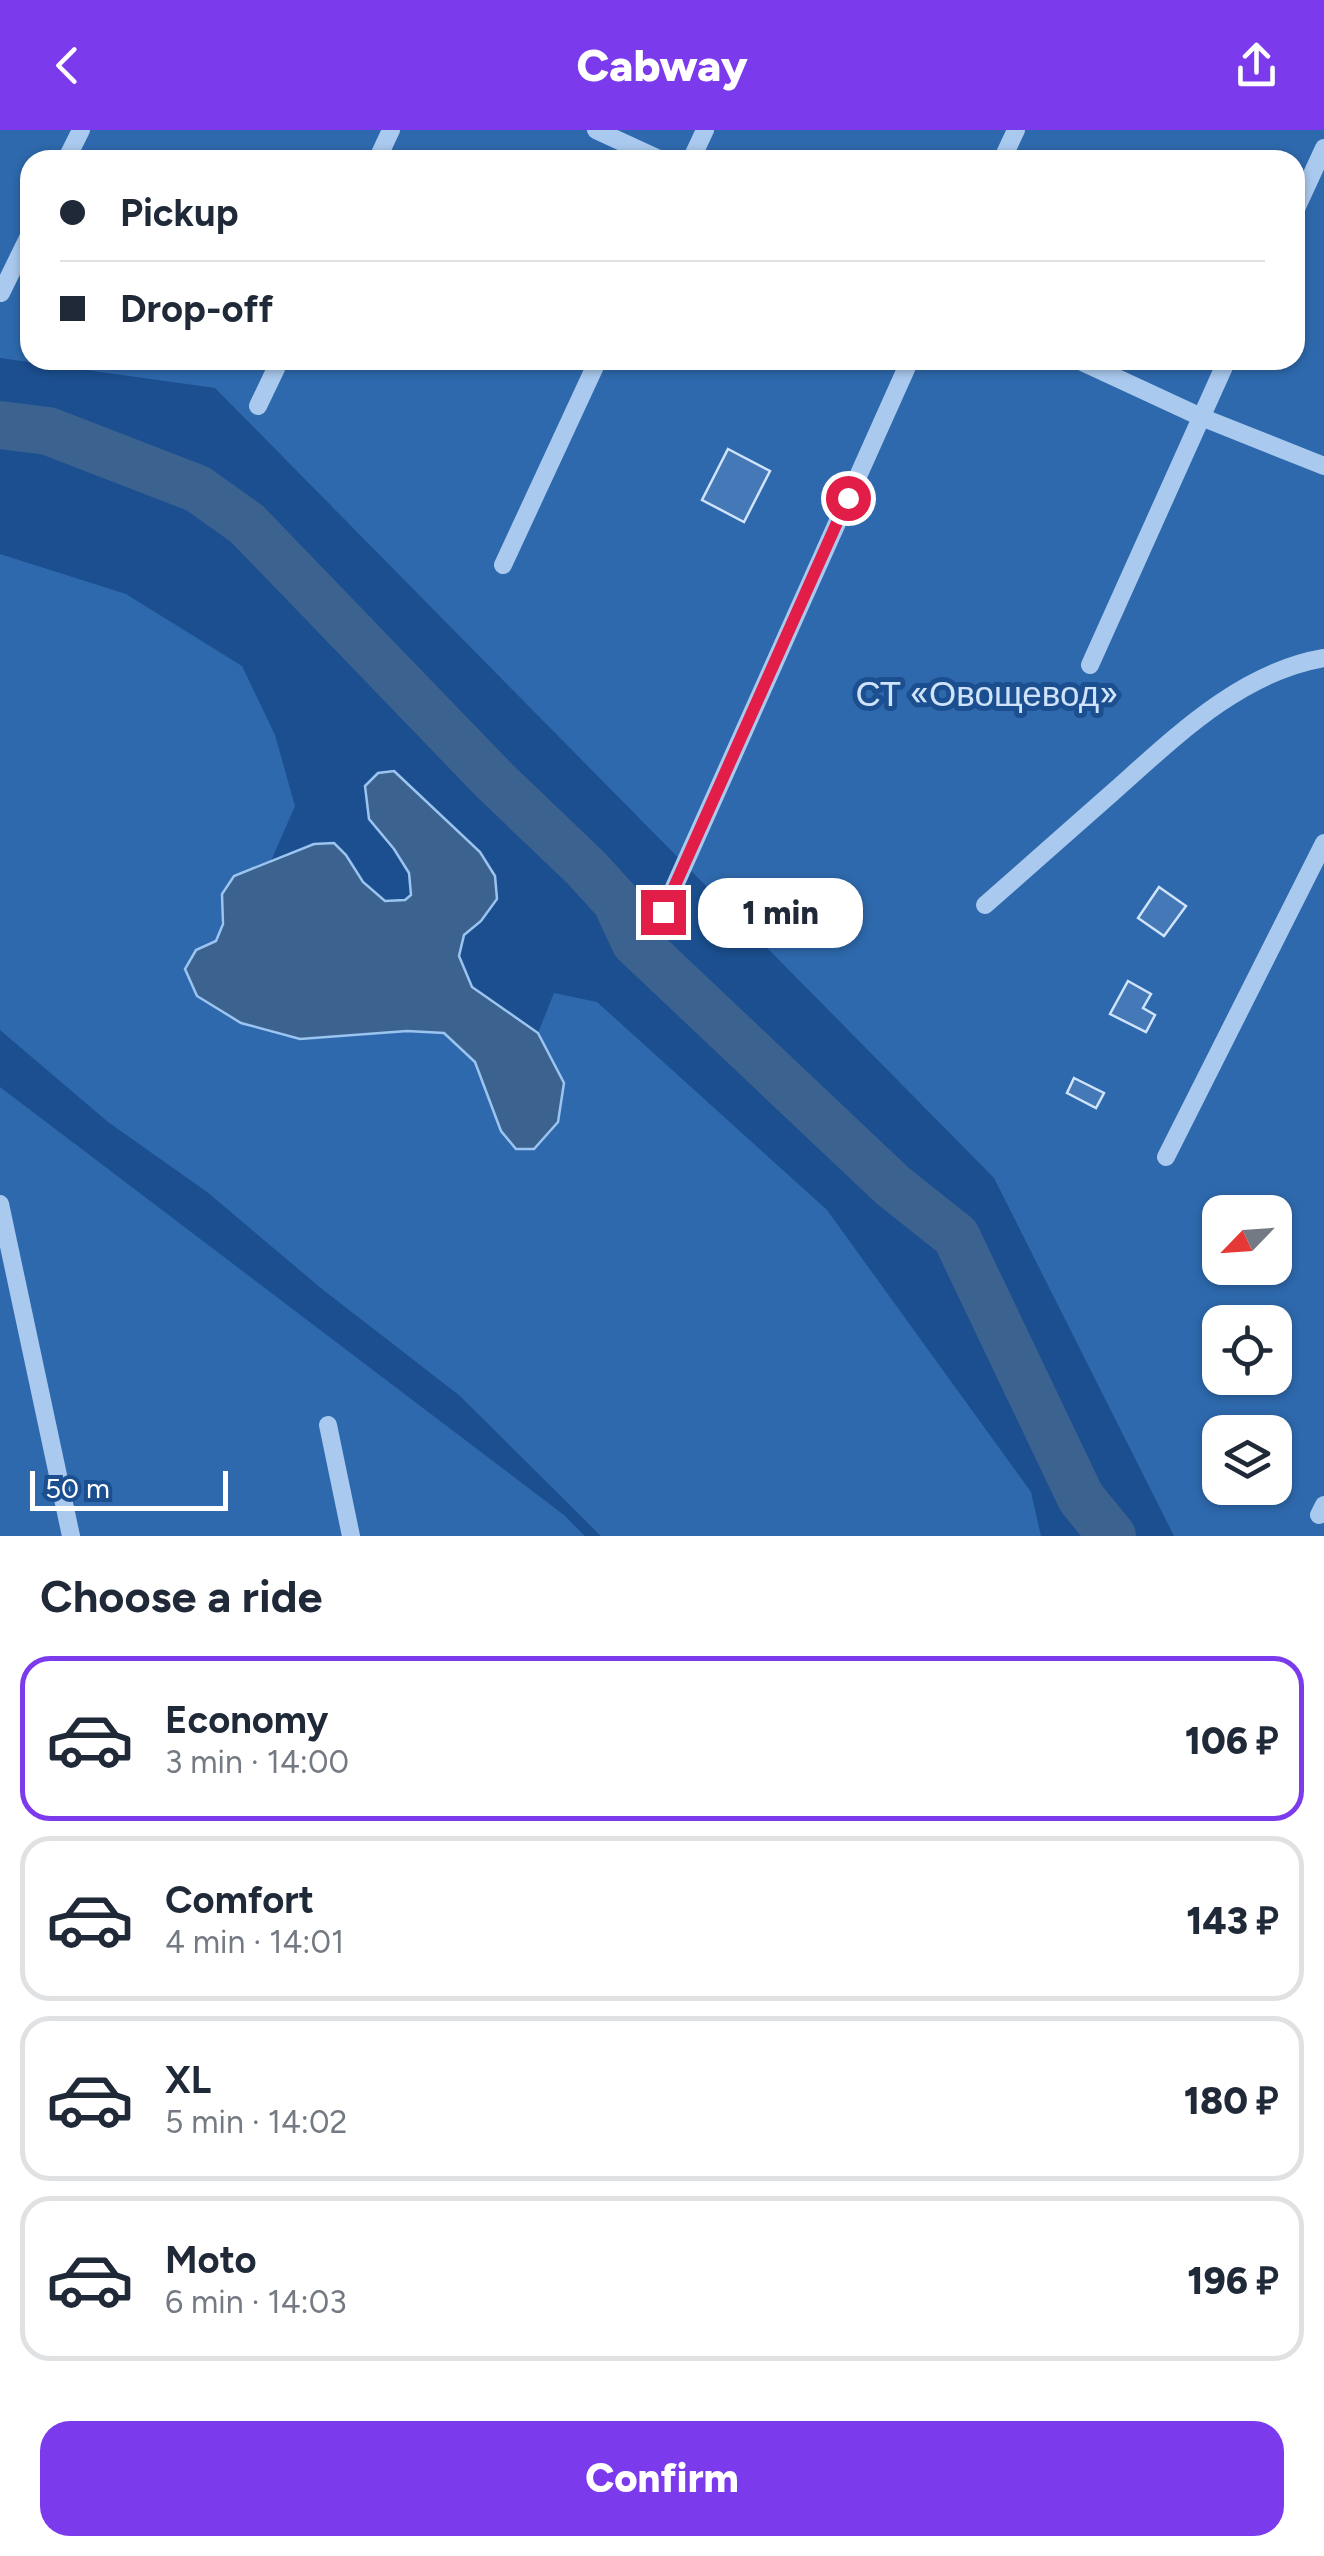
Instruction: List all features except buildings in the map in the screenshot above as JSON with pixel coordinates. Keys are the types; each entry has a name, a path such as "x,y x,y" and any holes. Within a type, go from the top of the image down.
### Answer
{"street":[{"path":"596,130 639,150"},
{"path":"1305,189 1324,148"},
{"path":"1,293 20,254"},
{"path":"258,406 275,370"},
{"path":"503,566 593,370"},
{"path":"663,912 906,370"},
{"path":"1100,370 1201,417 1324,466"},
{"path":"1090,665 1222,370"},
{"path":"985,906 1188,726 1254,682 1299,662 1324,658"},
{"path":"1166,1157 1324,843"},
{"path":"0,1204 71,1536"},
{"path":"328,1425 351,1536"}],"green space":[{"name":"СТ «Овощевод»","path":"0,130 1324,130 1324,1536 1174,1536 994,1178 215,388 86,370 1305,370 1305,150 20,150 20,361 0,358"},
{"path":"0,554 126,594 242,666 275,735 295,806 271,861 227,884 216,941 196,950 407,1031 444,1033 475,1062 501,1131 564,1083 538,1033 554,993 597,1002 827,1210 1031,1492 1041,1536 601,1536 460,1396 322,1289 207,1192 108,1122 0,1030"},
{"path":"0,1087 564,1515 585,1536 0,1536"}],"shaded area":[{"path":"394,771 480,852 495,876 497,899 481,921 464,935 459,956 472,987 538,1033 564,1083 558,1122 534,1149 516,1149 501,1131 475,1062 444,1033 407,1031 300,1039 241,1023 197,996 185,969 196,950 216,941 223,924 222,894 234,876 314,844 334,843 363,882 385,901 405,900 411,895 409,873 369,819 365,786 378,773"}],"waterway":[{"path":"0,425 48,431 198,489 247,524 495,781 586,868 616,901 635,942 893,1186 956,1236 1081,1498 1112,1536"}],"route":[{"path":"663,912 848,498"}]}
